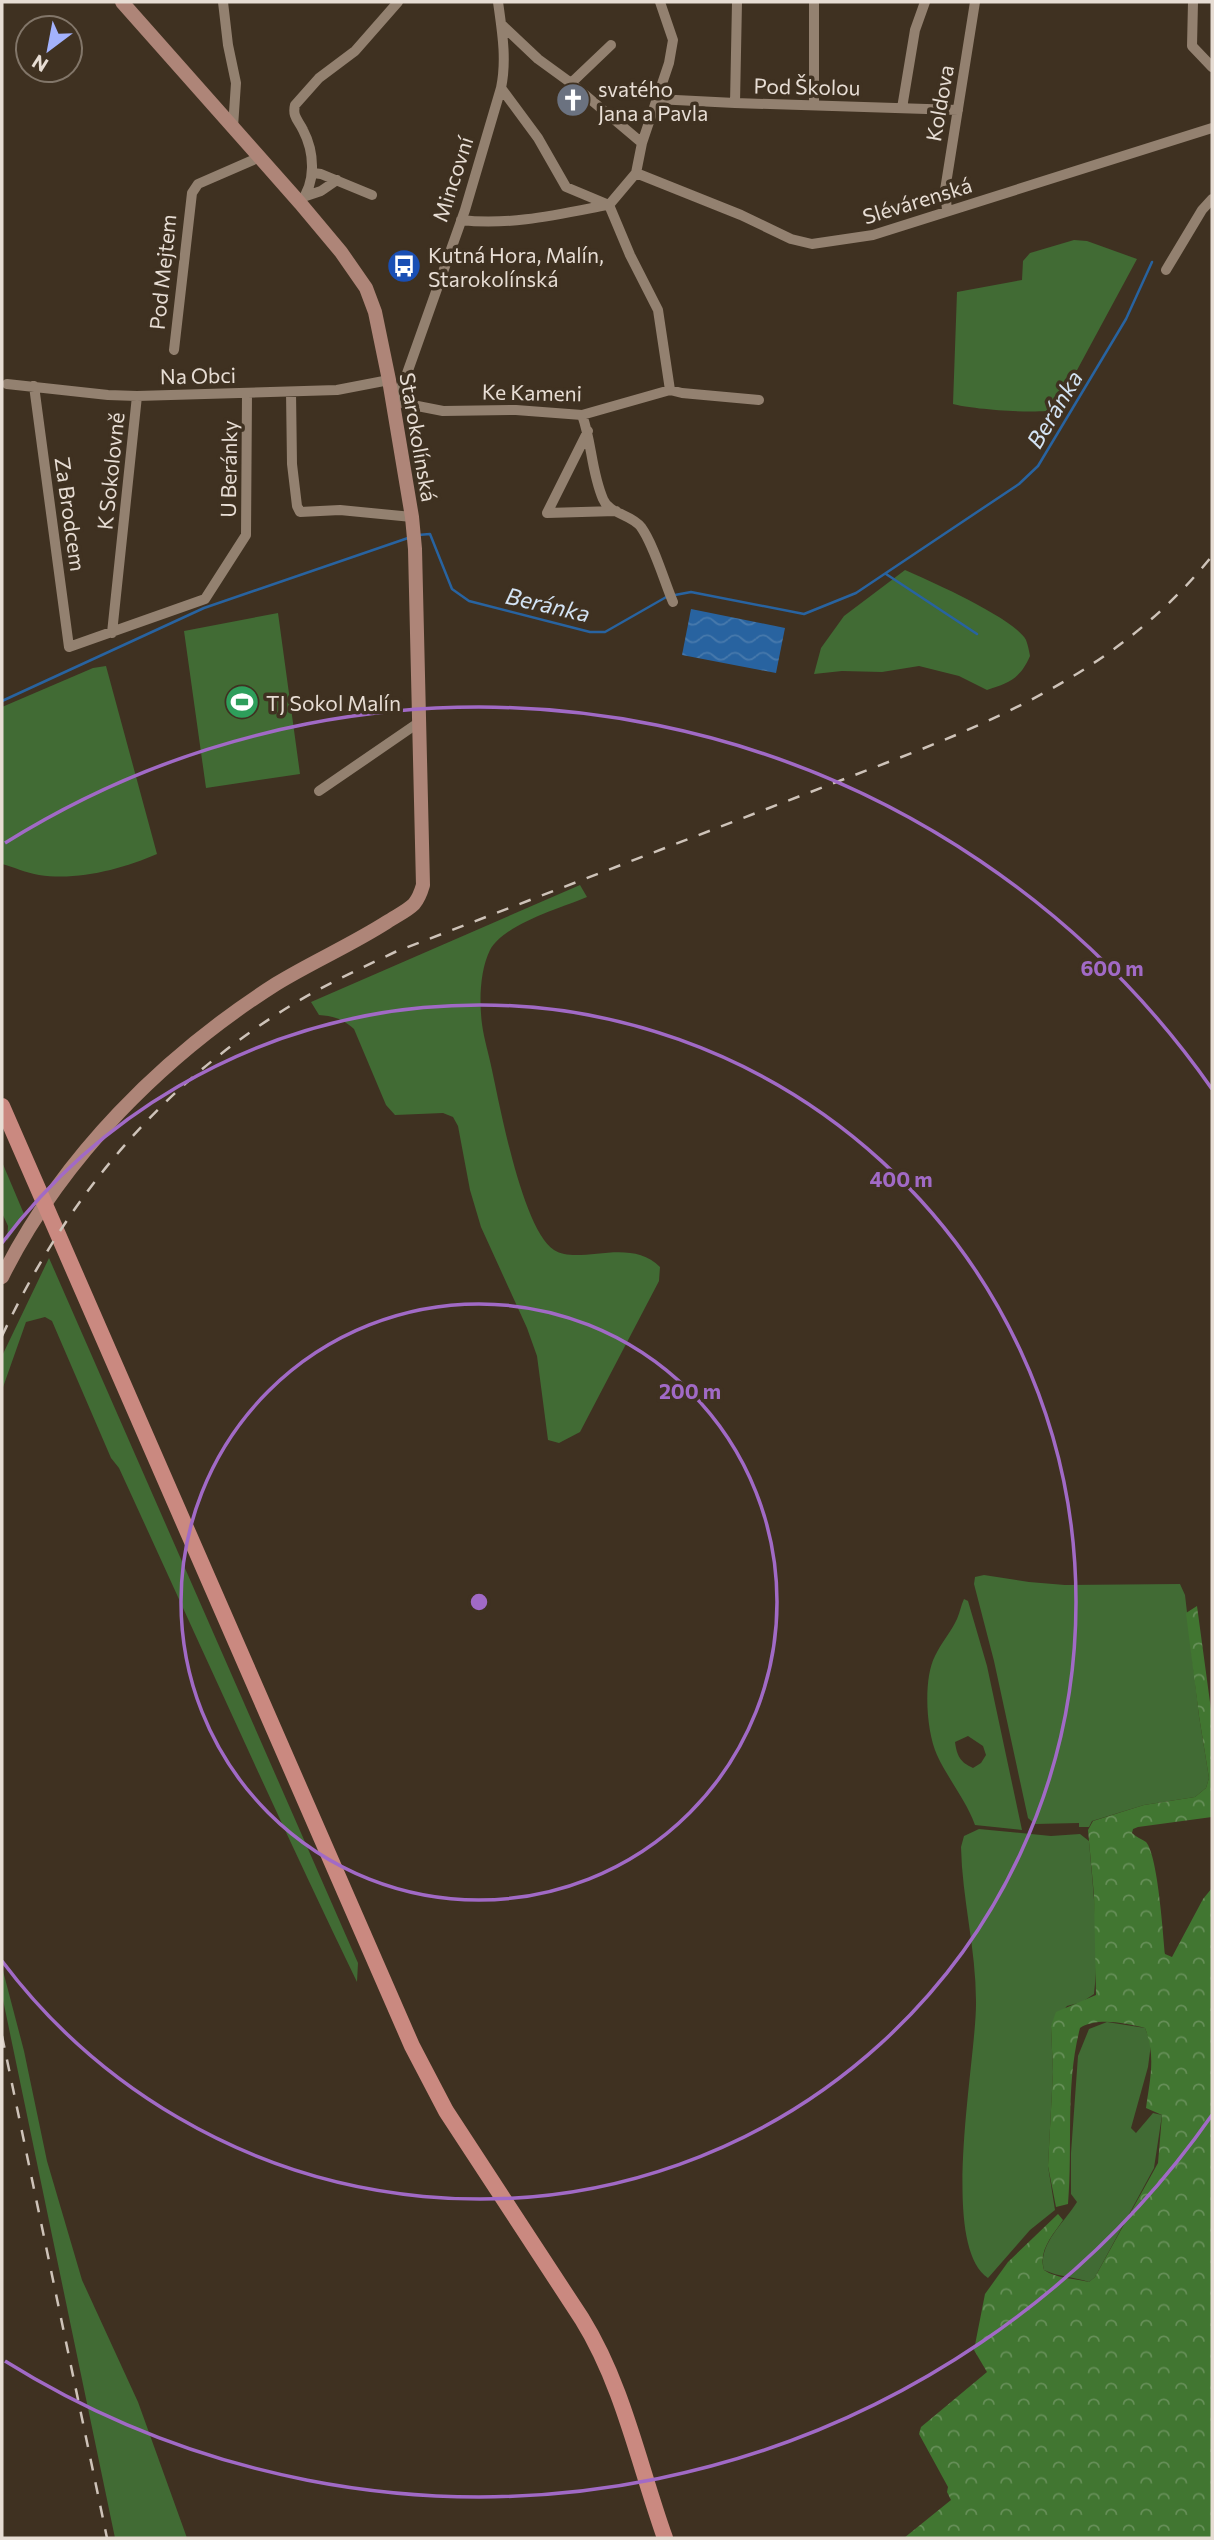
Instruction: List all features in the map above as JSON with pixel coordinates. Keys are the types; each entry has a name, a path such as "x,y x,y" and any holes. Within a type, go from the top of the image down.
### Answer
{"main road":[{"path":"2,1106 412,2046 446,2111 595,2340 614,2384 665,2538"}],"street":[{"name":"Starokolínská","path":"2,1277 40,1212 69,1171 116,1115 156,1077 274,985 359,940 413,905 420,896 423,885 413,530 389,380 372,299 352,266 303,199 260,157 122,2"},
{"path":"223,2 236,83 233,127"},
{"path":"303,199 313,173 308,142 295,119 295,105 319,78 355,51 398,2"},
{"name":"Mincovní","path":"392,401 405,379 461,220 504,74 498,2"},
{"path":"461,220 479,223 519,220 609,205 636,173 642,143 669,63 673,40 660,2"},
{"path":"735,103 737,2"},
{"path":"814,2 814,105"},
{"path":"902,108 915,30 925,2"},
{"name":"Koldova","path":"947,210 945,190 975,2"},
{"path":"1193,2 1192,46 1212,67"},
{"path":"501,24 538,59 642,143"},
{"path":"571,83 611,45"},
{"path":"500,88 538,138 566,187 609,205 630,255 658,310 670,390"},
{"name":"Pod Školou","path":"656,99 958,110"},
{"name":"Slévárenská","path":"636,173 800,242 843,241 873,235 1212,128"},
{"name":"Pod Mejtem","path":"174,350 191,193 198,184 260,157"},
{"path":"313,173 373,195"},
{"path":"303,199 337,180"},
{"path":"1166,270 1202,210 1212,199"},
{"name":"Na Obci","path":"7,384 108,396 137,396 337,390 389,380"},
{"name":"Za Brodcem","path":"34,386 69,647"},
{"name":"Ke Kameni","path":"392,401 443,411 516,410 582,415 670,390 759,400"},
{"path":"291,392 292,464 300,512 340,510 413,530"},
{"name":"U Beránky","path":"69,647 205,598 246,535 247,394"},
{"name":"K Sokolovně","path":"113,633 137,396"},
{"path":"582,415 588,431 591,461 603,498 615,511 641,527 673,602"},
{"path":"588,431 547,513 576,510 615,511"},
{"path":"319,791 418,723"}],"green space":[{"path":"1074,240 1087,241 1137,259 1056,409 1006,411 953,404 957,292 1022,280 1023,261 1030,253"},
{"path":"905,570 989,611 1018,631 1026,640 1030,656 1018,675 987,690 959,676 919,666 882,672 842,671 814,674 821,648 844,616"},
{"name":"TJ Sokol Malín","path":"278,613 300,774 206,788 184,631"},
{"path":"106,666 157,854 115,869 69,876 39,875 2,864 2,707 93,668"},
{"path":"580,885 587,897 534,918 507,932 497,941 487,958 482,976 481,996 483,1030 514,1166 532,1219 543,1238 554,1250 565,1254 620,1252 648,1258 660,1267 659,1281 580,1432 559,1443 548,1440 537,1356 481,1227 470,1190 458,1126 453,1117 443,1113 395,1115 386,1105 354,1029 338,1019 319,1015 311,1002"},
{"path":"2,1162 24,1214 7,1241 8,1226 2,1213"},
{"path":"49,1258 358,1963 357,1982 119,1468 111,1458 52,1321 45,1317 26,1322 2,1390 2,1356"},
{"path":"984,1575 1065,1585 1180,1584 1185,1595 1209,1778 1206,1788 1195,1797 1144,1805 1092,1821 1089,1827 1079,1827 1079,1823 1035,1824 1028,1818 994,1661 974,1584 975,1577"},
{"path":"964,1599 968,1601 987,1666 1022,1830 975,1825 933,1745 927,1705 931,1666 955,1624","holes":["968,1736 983,1746 986,1755 981,1763 973,1768 960,1758 955,1742"]},
{"path":"1197,1606 1212,1717 1212,1817 1138,1827 1133,1829 1132,1833 1146,1842 1154,1863 1165,1954 1172,1957 1203,1899 1212,1888 1212,2538 904,2538 951,2500 948,2487 919,2434 921,2427 987,2372 974,2350 985,2294 1008,2262 1058,2214 1063,2220 1044,2250 1044,2270 1060,2277 1089,2282 1095,2277 1158,2163 1162,2115 1146,2108 1151,2058 1145,2028 1111,2022 1080,2028 1072,2072 1068,2204 1056,2207 1048,2166 1053,2072 1051,2026 1056,2012 1096,1995 1094,1895 1088,1830 1093,1821 1144,1805 1195,1797 1206,1788 1209,1778 1186,1613"},
{"path":"979,1829 1051,1836 1080,1834 1089,1841 1096,1937 1094,1994 1082,2002 1067,2006 1051,2026 1053,2072 1048,2166 1055,2210 1030,2230 988,2278 973,2259 965,2228 962,2190 976,2001 961,1847 964,1836"},
{"path":"2,1967 24,2051 47,2161 82,2280 138,2402 187,2538 115,2538 2,1995"},
{"path":"1107,2022 1145,2028 1151,2044 1148,2067 1131,2128 1136,2133 1153,2113 1162,2115 1154,2168 1095,2277 1089,2282 1044,2270 1043,2261 1053,2234 1077,2202 1071,2194 1071,2153 1078,2056 1089,2029"}],"water":[{"path":"691,609 785,628 776,673 682,655"}],"waterway":[{"name":"Beránka","path":"675,595 691,592 804,614 856,593 1019,484 1038,466 1126,319 1152,262"},
{"name":"Beránka","path":"418,535 430,534 452,589 469,601 590,632 605,632 668,596"},
{"name":"Beránka","path":"2,701 204,608 408,538"},
{"path":"886,574 977,634"}],"railway":[{"path":"2,1336 55,1239 118,1152 194,1076 236,1042 282,1011 395,952 917,751 1000,715 1040,695 1114,649 1181,591 1212,556"},
{"path":"2,2036 107,2538"}],"place":[{"name":"svatého Jana a Pavla","path":"573,100"},
{"name":"Kutná Hora, Malín, Starokolínská","path":"404,266"},
{"name":"TJ Sokol Malín","path":"242,702"}]}
